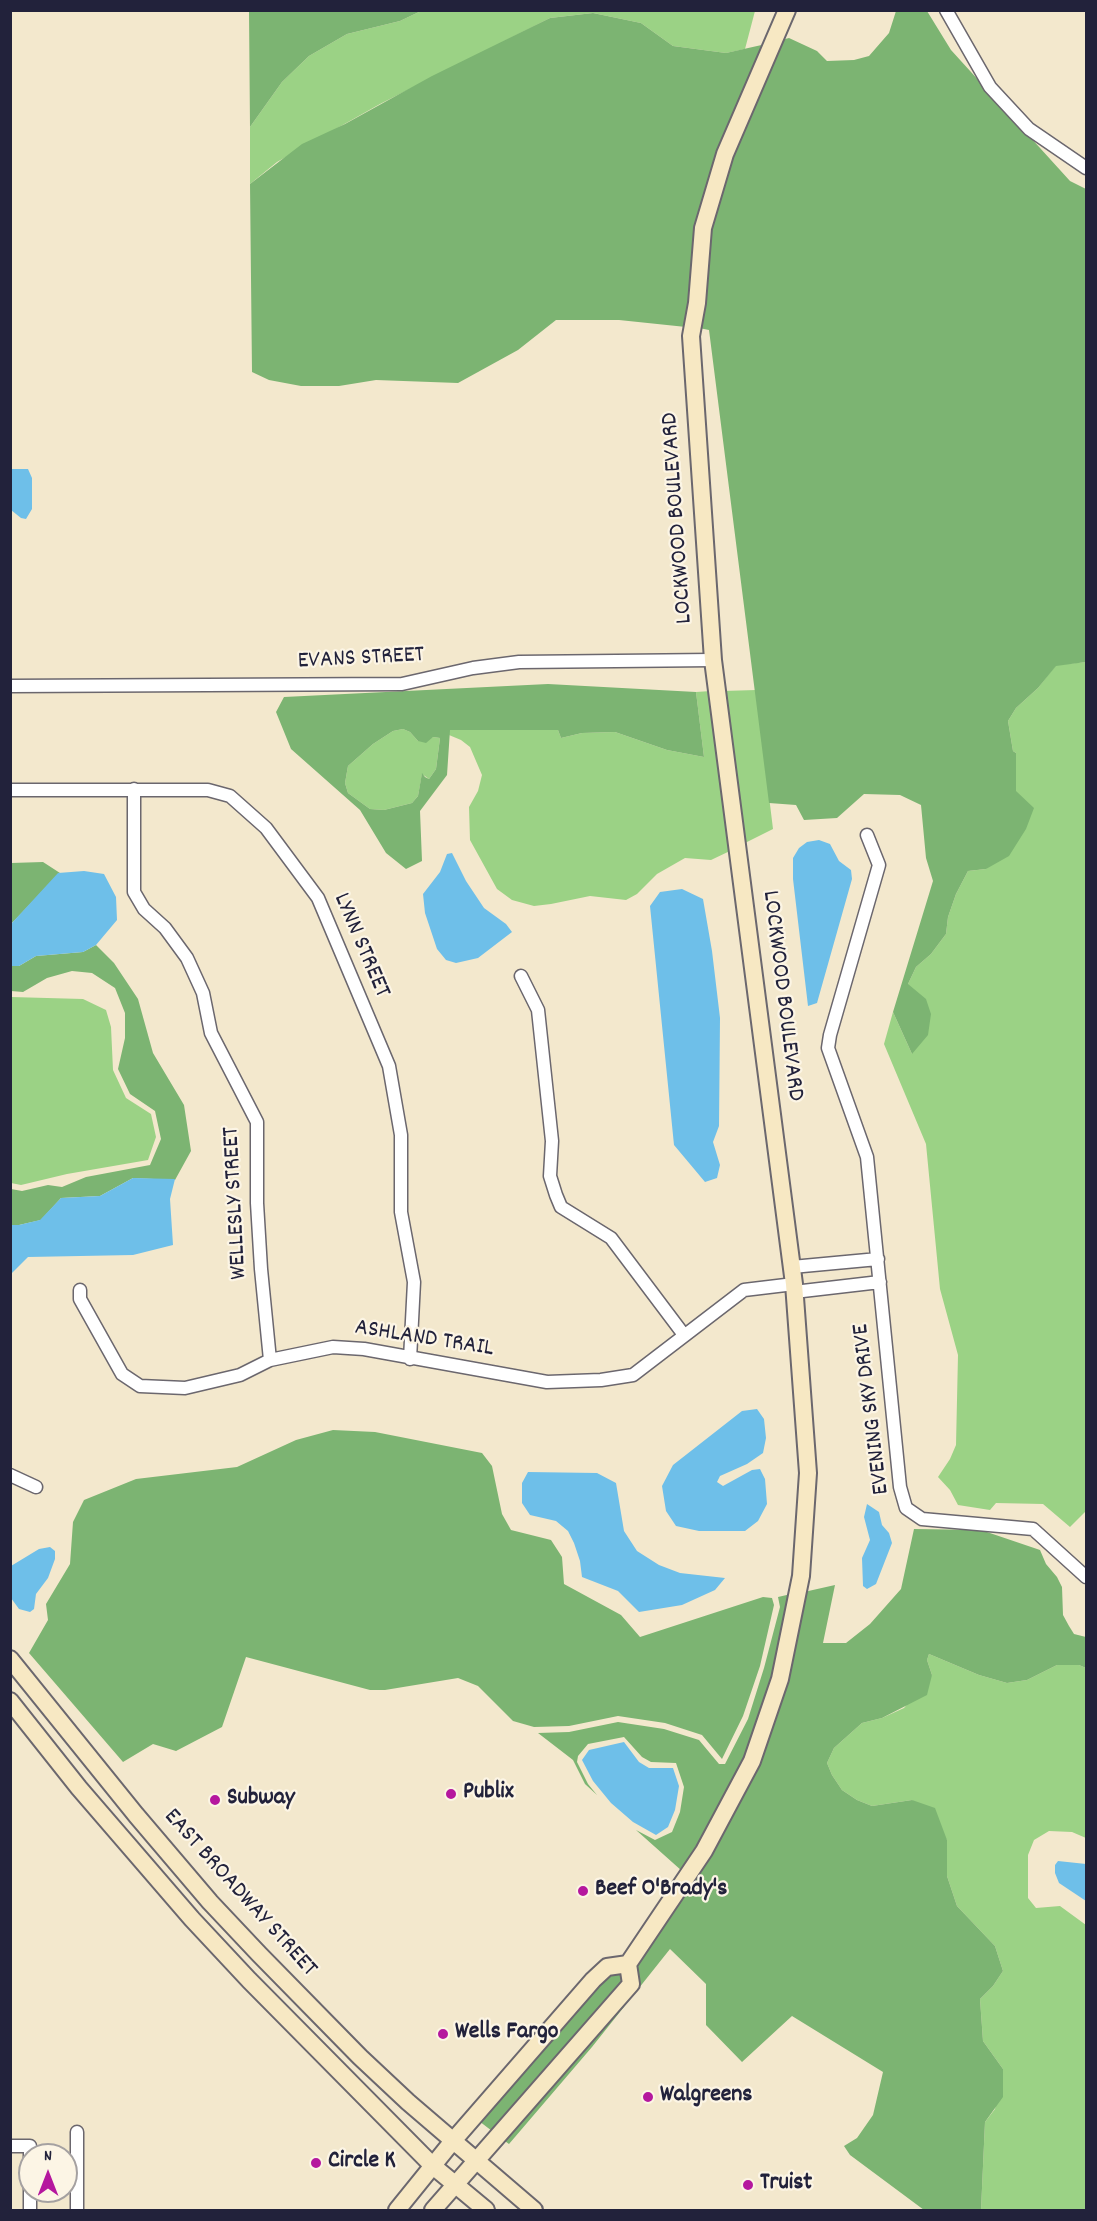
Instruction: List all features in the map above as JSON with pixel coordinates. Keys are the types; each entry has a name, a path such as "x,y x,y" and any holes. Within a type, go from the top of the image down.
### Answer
{"street":[{"name":"LOCKWOOD BOULEVARD","path":"433,2211 631,1984 628,1964 709,1841 752,1761 780,1679 801,1576 808,1473 793,1281 713,660 691,336 697,303 703,228 724,154 787,10"},
{"path":"946,10 990,87 1029,129 1086,168"},
{"name":"EVANS STREET","path":"10,686 402,684 473,668 519,662 713,660"},
{"name":"WELLESLY STREET","path":"134,789 134,892 144,909 165,928 187,958 203,993 211,1033 257,1122 257,1203 270,1360"},
{"name":"LYNN STREET","path":"10,790 208,790 230,796 266,828 318,898 389,1066 401,1135 401,1212 414,1282 410,1359"},
{"name":"EVENING SKY DRIVE","path":"867,835 879,865 828,1048 867,1157 900,1487 906,1508 922,1519 1033,1529 1086,1576"},
{"path":"521,976 538,1010 552,1141 550,1176 556,1196 561,1207 611,1238 684,1335"},
{"path":"793,1281 878,1259"},
{"path":"793,1281 880,1282"},
{"name":"ASHLAND TRAIL","path":"80,1290 80,1299 122,1374 140,1386 185,1388 240,1375 270,1360 333,1347 364,1350 547,1382 601,1380 633,1375 744,1290 793,1281"},
{"path":"10,1475 36,1487"},
{"name":"EAST BROADWAY STREET","path":"10,1659 92,1762 210,1902 360,2057 452,2142 534,2211"},
{"name":"EAST BROADWAY STREET","path":"10,1701 87,1796 192,1918 272,2003 433,2166 486,2211"},
{"path":"192,1918 210,1902"},
{"path":"397,2211 452,2142 593,1980 607,1967 628,1964"},
{"path":"77,2132 77,2211"},
{"path":"10,2146 30,2146 30,2211"}],"green space":[{"path":"249,10 421,11 400,21 347,34 309,56 282,82 250,127"},
{"path":"421,11 755,11 745,49 726,53 673,46 641,23 593,13 550,18 380,104 277,162 250,184 250,127 282,82 309,56 347,34 400,21"},
{"path":"896,11 927,11 951,50 1070,181 1086,189 1086,662 1056,666 1038,688 1016,708 1008,721 1013,751 1016,753 1016,791 1034,808 1026,829 1009,856 986,869 968,871 956,894 948,917 946,934 931,954 916,967 908,984 926,999 931,1014 928,1035 912,1054 893,1012 933,881 926,858 921,805 900,795 864,794 837,818 804,820 796,805 769,803 709,330 699,328 709,229 730,156 781,40 789,38 817,51 827,61 854,60 869,56 889,33"},
{"path":"593,13 641,23 673,46 726,53 766,44 719,151 686,327 619,320 556,320 518,350 458,383 376,380 339,386 301,386 269,380 252,372 250,184 302,144 345,124 432,76 550,18"},
{"path":"1086,662 1086,1511 1070,1527 1043,1504 996,1503 990,1510 958,1505 950,1490 938,1477 956,1445 958,1355 940,1289 926,1144 884,1044 893,1012 912,1054 908,984 916,967 931,954 946,934 948,917 956,894 968,871 986,869 1016,791 1016,753 1013,751 1008,721 1016,708 1038,688 1056,665"},
{"path":"548,684 696,692 704,757 667,750 615,732 582,733 561,738 558,730 450,730 447,775 420,811 422,861 406,869 386,853 360,810 291,749 276,712 284,697","holes":["403,729 410,732 418,741 426,743 433,737 440,738 436,769 429,779 422,773 418,796 412,803 384,810 370,809 348,793 345,783 348,766 373,744 393,731"]},
{"path":"756,690 773,829 743,844 723,691"},
{"path":"711,691 732,850 711,860 685,858 657,874 637,894 626,900 590,896 534,906 512,900 497,889 470,840 469,807 478,791 482,775 470,747 449,735 449,730 558,730 561,738 582,733 615,732 667,750 704,757 696,692"},
{"path":"403,729 410,732 418,741 433,737 440,738 436,769 429,779 422,774 418,796 412,803 384,810 370,809 348,793 345,783 348,766 373,744 393,731"},
{"path":"43,862 60,873 11,924 11,863"},
{"path":"96,945 114,963 138,999 153,1053 184,1105 191,1151 175,1180 133,1178 100,1196 61,1198 41,1220 11,1225 11,1189 22,1191 48,1185 62,1187 86,1177 150,1165 161,1139 155,1111 130,1094 118,1069 125,1038 125,1013 115,988 92,973 72,971 47,978 23,992 11,991 11,966 19,966 36,956 83,952"},
{"path":"11,997 83,999 106,1010 111,1027 113,1070 126,1098 151,1114 156,1137 148,1160 67,1174 21,1185 11,1183"},
{"path":"333,1430 375,1432 482,1453 492,1466 502,1514 511,1530 551,1540 562,1557 564,1584 621,1615 640,1637 763,1597 772,1598 774,1605 760,1666 743,1716 722,1759 702,1735 665,1723 618,1716 569,1726 534,1727 513,1721 478,1686 458,1678 385,1690 370,1690 246,1657 222,1727 176,1751 153,1744 123,1762 29,1653 48,1620 46,1604 70,1564 73,1522 84,1500 136,1479 237,1467 296,1440"},
{"path":"914,1529 981,1530 1040,1550 1046,1564 1062,1587 1063,1615 1074,1634 1086,1637 1086,1668 1079,1665 1057,1665 1027,1680 1007,1683 979,1675 929,1654 927,1660 932,1675 927,1695 882,1718 862,1723 834,1748 827,1763 842,1790 857,1800 872,1806 912,1800 935,1808 947,1840 947,1876 957,1906 995,1946 1003,1971 980,1999 983,2041 1003,2069 1003,2097 985,2122 981,2210 924,2210 850,2155 844,2146 857,2138 873,2115 883,2072 792,2016 742,2062 706,2025 706,1984 670,1949 592,2047 509,2144 502,2139 634,1966 754,1769 804,1592 835,1585 823,1643 846,1643 870,1624 901,1589"},
{"path":"791,1594 774,1677 746,1758 699,1848 682,1871 636,1830 655,1840 672,1832 680,1812 684,1787 676,1763 651,1762 642,1757 624,1737 588,1744 578,1756 577,1762 588,1784 597,1795 585,1784 573,1760 538,1733 569,1732 618,1722 664,1729 699,1740 719,1764 725,1764 748,1719 780,1607 778,1597"},
{"path":"929,1654 979,1675 1007,1683 1027,1680 1057,1665 1079,1665 1086,1668 1086,1838 1072,1832 1049,1831 1034,1840 1028,1855 1028,1898 1036,1908 1060,1906 1086,1925 1086,2210 981,2210 985,2122 995,2109 1003,2069 983,2041 980,1999 1003,1971 995,1946 957,1906 947,1876 947,1840 912,1800 872,1806 857,1800 842,1790 827,1763 834,1748 862,1723 882,1718 904,1708 932,1675 927,1660"},
{"path":"623,1972 624,1981 492,2131 479,2121 609,1974"}],"water":[{"path":"11,469 28,469 32,478 32,509 26,519 11,510"},
{"path":"819,840 830,844 839,861 851,870 852,879 817,1003 808,1006 793,879 793,858 799,848 807,842"},
{"path":"452,853 466,881 484,908 506,924 512,932 478,958 456,963 446,960 437,949 425,913 423,894 440,872 447,854"},
{"path":"84,871 104,874 116,897 117,920 96,945 83,952 36,956 19,966 11,966 11,924 58,873"},
{"path":"682,889 703,899 720,1018 719,1126 713,1142 720,1165 717,1178 705,1182 674,1145 650,906 660,892"},
{"path":"133,1178 175,1179 170,1199 173,1245 133,1255 28,1257 11,1274 11,1225 40,1220 61,1198 100,1196"},
{"path":"757,1409 764,1419 766,1438 763,1453 747,1464 720,1476 717,1482 723,1486 752,1470 760,1469 765,1479 767,1504 758,1521 745,1531 699,1531 676,1526 666,1511 662,1486 673,1465 742,1411"},
{"path":"528,1472 597,1473 616,1483 624,1531 637,1551 659,1565 680,1573 725,1578 715,1590 682,1605 639,1612 618,1591 582,1577 580,1561 568,1531 556,1521 530,1515 522,1503 522,1483"},
{"path":"867,1504 879,1512 882,1525 889,1533 892,1543 876,1584 867,1589 863,1586 862,1558 870,1540 864,1517"},
{"path":"50,1547 55,1551 55,1559 48,1578 36,1594 34,1609 30,1612 19,1609 11,1598 11,1566 39,1549"},
{"path":"624,1742 639,1762 649,1768 673,1768 679,1786 675,1810 668,1827 656,1835 633,1822 611,1803 593,1781 582,1760 589,1750"},
{"path":"1058,1861 1086,1864 1086,1901 1059,1883 1055,1873 1055,1865"}],"place":[{"name":"Publix","path":"451,1794"},
{"name":"Subway","path":"215,1800"},
{"name":"Beef O'Brady's","path":"583,1891"},
{"name":"Wells Fargo","path":"443,2034"},
{"name":"Walgreens","path":"648,2097"},
{"name":"Circle K","path":"316,2163"},
{"name":"Truist","path":"748,2185"}]}
